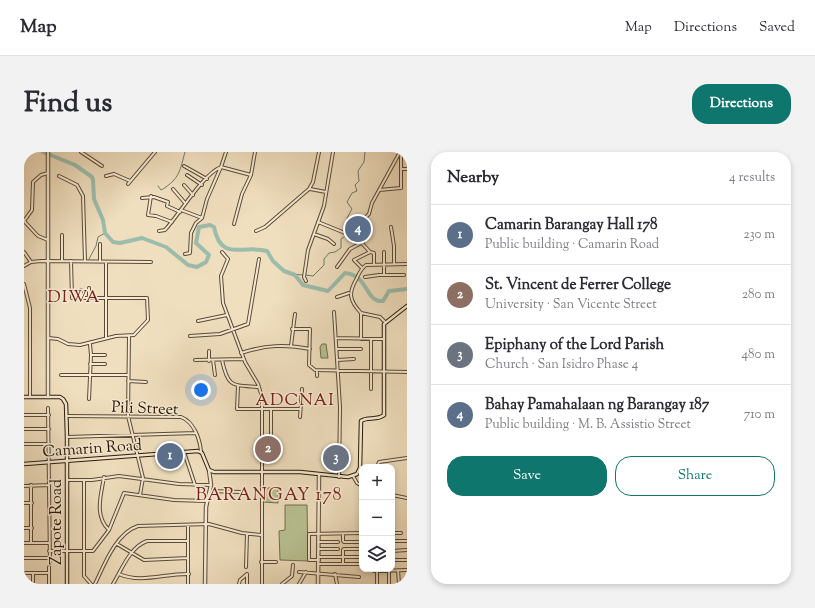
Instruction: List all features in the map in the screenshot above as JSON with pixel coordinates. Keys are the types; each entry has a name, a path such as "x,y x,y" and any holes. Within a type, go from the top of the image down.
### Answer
{"main road":[{"path":"24,397 48,397 48,152"},
{"path":"360,464 361,421 365,419 379,418 384,415 384,325 406,308"},
{"name":"Zapote Road","path":"48,397 60,397 63,399 67,416 67,584"},
{"path":"201,452 209,470 211,485 207,501 205,584"},
{"name":"Camarin Road","path":"24,464 139,455 201,452"},
{"path":"209,470 216,472 304,472 339,477 353,476 359,473"},
{"path":"318,584 319,475"}],"street":[{"path":"81,152 102,166"},
{"path":"106,176 114,174 129,182 155,152"},
{"path":"185,254 190,254 191,233 196,223 202,218 207,199 226,152"},
{"path":"234,224 242,194 251,176 255,152"},
{"path":"256,230 264,227 309,189 313,182 318,152"},
{"path":"306,281 304,277 306,259 324,206 333,152"},
{"path":"318,222 345,234 368,216 372,203 401,152"},
{"path":"379,190 401,188 401,152"},
{"path":"184,166 207,178"},
{"path":"159,231 165,230 185,203 214,171 221,167 251,176"},
{"path":"402,168 407,169"},
{"path":"48,172 41,175 33,182 32,210 24,221 38,236 48,240"},
{"path":"187,175 202,185"},
{"path":"59,176 77,184 83,196 85,261"},
{"path":"184,186 193,195"},
{"path":"173,189 185,203"},
{"path":"309,189 326,192"},
{"path":"142,198 151,196 168,202 167,206 202,218"},
{"path":"151,196 148,215 156,216 172,222"},
{"path":"391,227 394,246 394,264"},
{"path":"350,230 363,242 370,252 374,253 374,264"},
{"path":"314,234 328,239 334,244"},
{"path":"62,235 62,261"},
{"path":"337,267 350,249 363,242"},
{"path":"100,244 100,262"},
{"path":"24,252 31,262"},
{"path":"222,252 228,259 220,278 222,299 244,359 259,387 262,409 262,584"},
{"path":"362,268 354,260 370,252"},
{"path":"384,252 384,275"},
{"path":"190,336 216,335 233,330 248,323 248,314 254,293 259,260"},
{"path":"24,266 31,262 48,261 151,262"},
{"path":"48,338 58,339 72,345 90,344 116,336 129,336 136,333 148,321 148,298 72,298 71,261"},
{"path":"106,262 106,339"},
{"path":"361,339 361,313 351,298 350,292 362,268 366,265 374,264 407,264"},
{"path":"365,278 384,275 404,275"},
{"path":"24,284 30,308 30,397"},
{"path":"89,288 89,298"},
{"path":"81,290 82,298"},
{"path":"337,297 350,292"},
{"path":"334,312 338,360 340,422 339,477"},
{"path":"361,313 380,316 386,322"},
{"path":"291,346 295,314"},
{"path":"198,321 227,315"},
{"path":"292,329 310,328 309,365 318,371 407,372"},
{"path":"129,336 128,416 132,436 139,455 143,478 140,495"},
{"path":"336,338 384,339"},
{"path":"371,339 371,389"},
{"path":"89,399 90,344"},
{"path":"242,353 264,346 291,346 310,349"},
{"path":"337,349 361,349"},
{"path":"209,351 209,361"},
{"path":"91,355 105,355"},
{"path":"195,360 209,361 244,359"},
{"path":"213,360 215,376"},
{"path":"222,360 227,379 238,386 259,387"},
{"path":"338,360 354,360"},
{"path":"90,364 105,364"},
{"path":"317,376 318,371"},
{"path":"61,375 129,375"},
{"path":"128,381 146,382"},
{"path":"238,386 237,409 300,409"},
{"path":"300,417 302,389"},
{"path":"48,408 50,462 49,584"},
{"path":"271,409 271,438"},
{"path":"24,415 49,415"},
{"name":"Pili Street","path":"67,416 181,417 190,422 196,433 201,452"},
{"path":"24,429 49,429"},
{"path":"67,437 196,433"},
{"path":"24,444 49,444"},
{"path":"184,452 195,485"},
{"path":"378,464 379,462 406,458"},
{"path":"67,480 84,480 116,475 195,485 211,485"},
{"path":"353,476 359,484"},
{"path":"104,477 100,512 102,522 109,530"},
{"path":"84,480 84,576 91,584"},
{"path":"31,485 32,543"},
{"path":"24,486 50,485"},
{"path":"210,490 241,492"},
{"path":"49,551 93,551 109,530 122,495 126,493 174,500 207,501"},
{"path":"395,496 407,498"},
{"path":"24,503 32,503"},
{"path":"94,584 117,544 127,532 138,526 206,524 247,534 261,535"},
{"path":"188,525 188,584"},
{"path":"24,528 32,528"},
{"path":"395,533 401,533"},
{"path":"246,567 247,534"},
{"path":"359,534 309,534 309,560 359,556"},
{"path":"343,534 344,542 359,542"},
{"path":"113,584 136,546 148,541 188,541"},
{"path":"395,541 407,541"},
{"path":"319,542 338,542"},
{"path":"24,543 49,543"},
{"path":"117,544 144,560 188,558"},
{"path":"319,549 338,549"},
{"path":"343,564 344,549 359,549"},
{"path":"395,551 407,550"},
{"path":"24,558 50,558"},
{"path":"395,560 407,560"},
{"path":"262,562 276,562"},
{"path":"319,564 359,564"},
{"path":"282,584 293,576 293,565"},
{"path":"399,584 398,570 407,570 407,574"},
{"path":"299,572 359,577"},
{"path":"300,584 306,572"},
{"path":"376,572 377,584"},
{"path":"389,572 389,584"},
{"path":"24,573 49,573"},
{"path":"33,573 33,584"},
{"path":"119,574 128,578 138,579 189,574"},
{"path":"239,584 240,580 247,574 247,584"},
{"path":"336,574 337,584"}],"green space":[{"path":"322,344 326,344 328,358 321,358 320,347"},
{"path":"264,488 278,488 278,503 264,502"},
{"path":"285,505 307,505 308,561 280,560 279,531 285,530"}],"waterway":[{"path":"43,152 75,165 92,177 94,199 103,220 105,233 113,242 120,243 142,238 166,247 188,265 197,267 206,262 209,255 196,243 199,227 210,225 214,227 217,238 222,245 228,249 258,249 267,251 273,261 284,271 295,275 303,285 328,291 345,273 359,278 369,294 377,300 383,301 389,291 407,289"},
{"path":"158,186 161,190 173,181 180,169 185,152"},
{"path":"349,223 347,218 352,209 347,202 352,193 357,191 355,185 359,181 358,171 364,162 365,152"},
{"path":"89,259 96,246 98,237 105,233"},
{"path":"305,275 313,276 324,265 324,259 329,253 335,252 341,248 341,239 344,237"},
{"path":"291,274 303,275"}],"place":[{"name":"Bahay Pamahalaan ng Barangay 187","path":"358,229"},
{"name":"St. Vincent de Ferrer College","path":"268,449"},
{"name":"Camarin Barangay Hall 178","path":"170,456"},
{"name":"Epiphany of the Lord Parish","path":"336,458"}],"district":[{"name":"DIWA","path":"74,296"},
{"name":"ADCNAI","path":"295,399"},
{"name":"BARANGAY 178","path":"269,494"}]}
